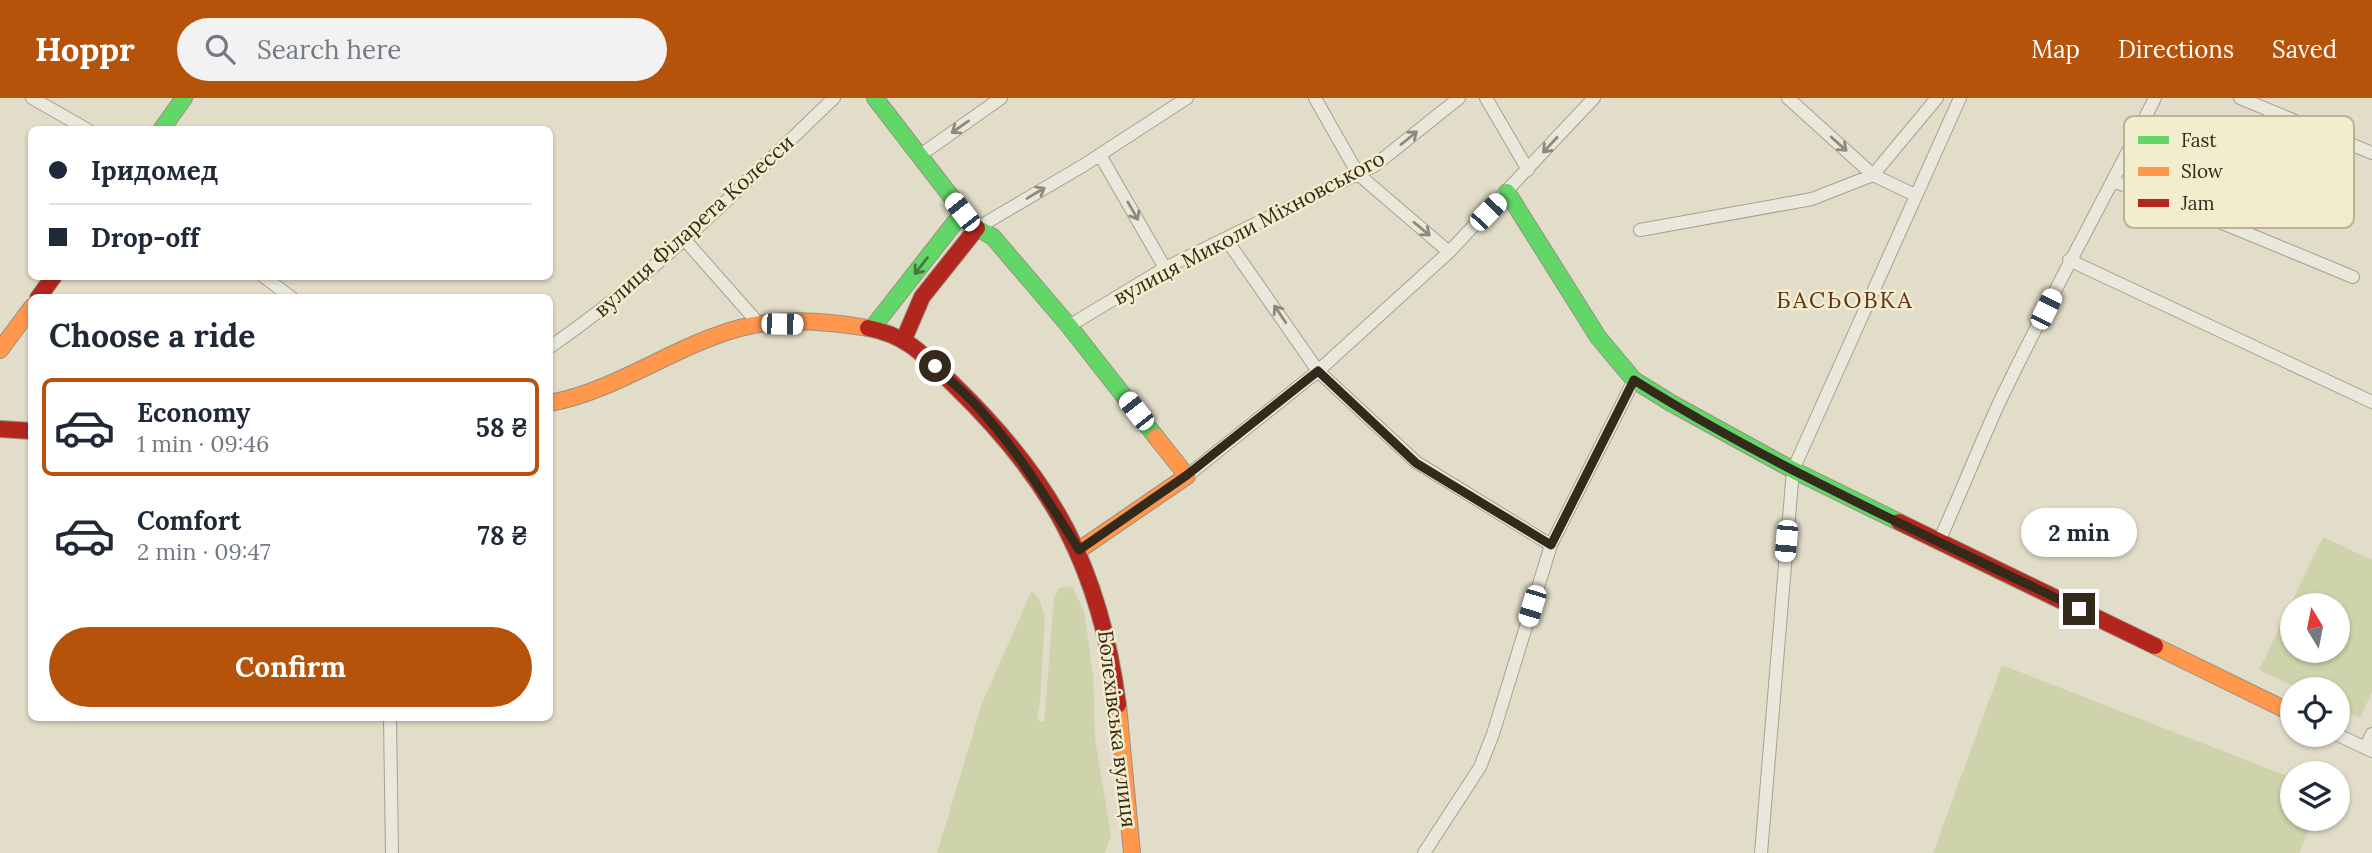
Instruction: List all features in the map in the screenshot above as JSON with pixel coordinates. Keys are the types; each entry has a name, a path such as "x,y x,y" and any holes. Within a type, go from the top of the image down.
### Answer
{"main road":[{"path":"164,126 184,98"},
{"path":"875,98 962,212 977,228 993,237 1069,326 1187,475 1079,550"},
{"path":"1507,192 1598,337 1634,380 1793,470 2280,707"},
{"path":"873,327 962,212"},
{"path":"553,402 577,398 726,331 760,324 873,327 904,339 922,297 977,228"},
{"path":"0,350 28,312"},
{"name":"Болехівська вулиця","path":"904,339 980,409 1005,439 1037,481 1079,550 1096,595 1107,637 1117,700 1132,853"},
{"path":"0,429 28,431"}],"street":[{"path":"32,98 81,126"},
{"name":"вулиця Філарета Колесси","path":"553,345 594,316 685,240 834,98"},
{"path":"919,156 1002,98"},
{"path":"977,228 1100,155 1187,98"},
{"path":"1315,98 1358,174 1449,251"},
{"name":"вулиця Миколи Міхновського","path":"1069,326 1165,268 1374,166 1459,98"},
{"path":"1486,98 1528,170"},
{"path":"1187,475 1318,371 1449,251 1594,98"},
{"path":"1788,98 1873,174 1915,195"},
{"path":"1640,230 1812,199 1873,174 1937,98"},
{"path":"1761,853 1793,470 1960,98"},
{"path":"2146,116 2155,98"},
{"path":"2240,98 2283,116"},
{"path":"2354,146 2372,153"},
{"path":"1100,155 1165,268"},
{"path":"1939,541 1998,405 2069,260 2124,159"},
{"path":"2113,181 2124,185"},
{"path":"2234,228 2353,277"},
{"path":"1226,239 1318,371 1416,463 1551,545"},
{"path":"685,240 760,324"},
{"path":"2069,260 2372,402"},
{"path":"268,280 287,294"},
{"path":"1424,853 1480,767 1493,734 1551,545 1634,380"},
{"path":"390,721 392,853"},
{"path":"2350,740 2369,749 2372,733"}],"green space":[{"path":"2323,537 2372,560 2372,692 2360,718 2350,713 2350,677 2280,677 2280,680 2259,670 2280,626 2280,663 2350,663 2350,593 2296,593"},
{"path":"1072,586 1084,611 1093,675 1095,739 1111,836 1105,853 937,853 982,703 1032,590 1040,601 1045,618 1037,720 1044,722 1054,598 1059,588"},
{"path":"2002,665 2280,773 2280,831 2308,831 2299,853 1933,853"}],"traffic: fast":[{"path":"164,126 184,98"},
{"path":"875,98 963,212 977,228 993,237 1069,326 1156,437"},
{"path":"1507,192 1598,337 1634,380 1793,470 1899,522"},
{"path":"873,327 963,212"}],"traffic: slow":[{"path":"0,350 28,312"},
{"path":"553,402 599,388 692,345 740,328 771,322 804,321 868,328"},
{"path":"1079,550 1187,476 1156,437"},
{"path":"2155,646 2280,707"},
{"path":"1118,705 1132,853"}],"traffic: jam":[{"path":"904,339 922,297 977,228"},
{"path":"41,294 51,280"},
{"path":"868,328 906,342 926,357 989,421 1045,493 1084,569 1099,611 1118,705"},
{"path":"0,429 28,431"},
{"path":"1899,522 2155,646"}],"district":[{"name":"БАСЬОВКА","path":"1845,300"}],"route":[{"path":"935,366 980,409 1014,449 1079,550 1187,475 1318,371 1416,463 1551,545 1634,380 1793,470 2079,609"}]}
